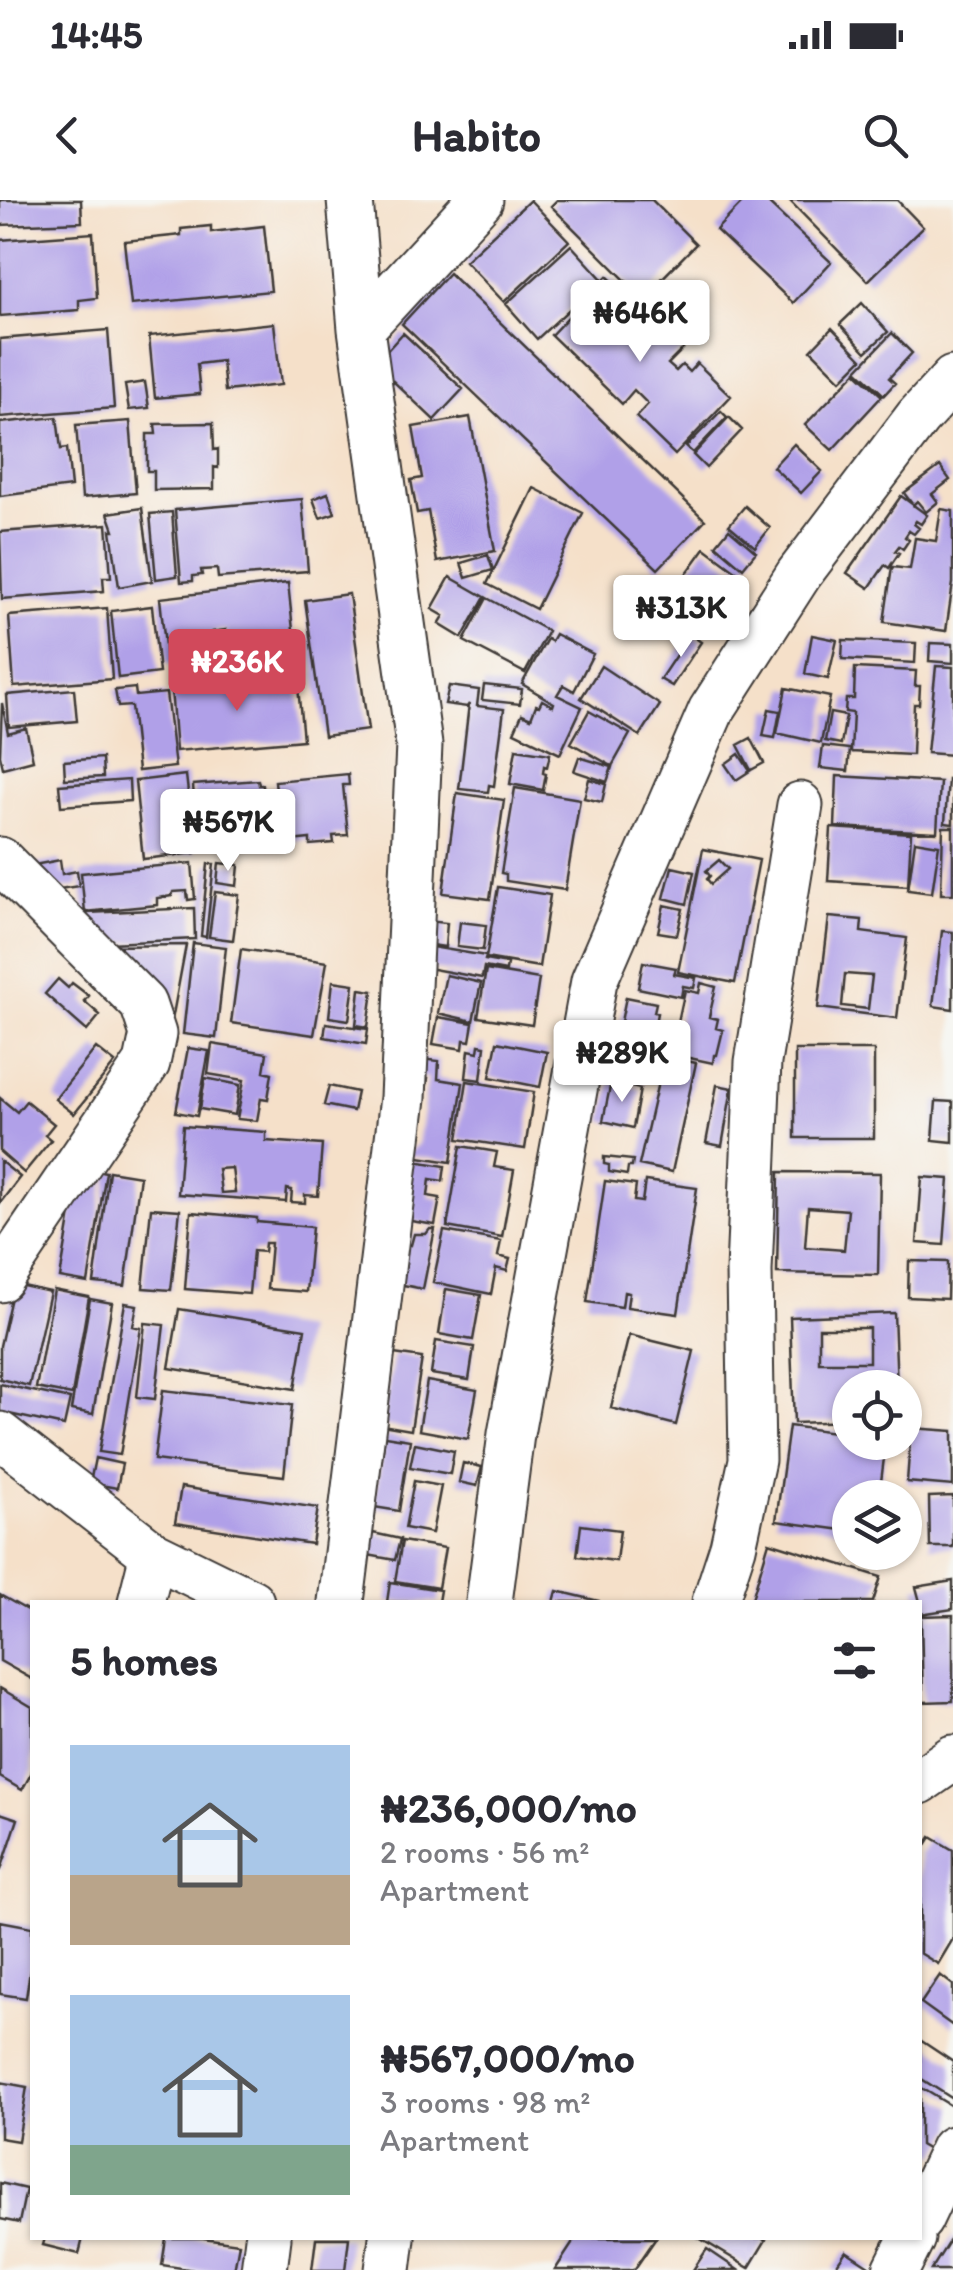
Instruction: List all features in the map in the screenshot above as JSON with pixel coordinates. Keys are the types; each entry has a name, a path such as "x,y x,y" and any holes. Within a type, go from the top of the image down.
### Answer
{"street":[{"path":"341,1600 404,1098 419,745 361,329 350,200"},
{"path":"361,329 480,200"},
{"path":"490,1600 511,1434 594,981 711,710 799,574 918,417 953,378"},
{"path":"716,1600 733,1547 752,1460 749,1271 758,1062 800,805"},
{"path":"0,859 142,1004 153,1034 147,1063 0,1280"},
{"path":"0,1435 153,1554 248,1600"},
{"path":"142,1600 153,1554"},
{"path":"922,1780 953,1758"},
{"path":"922,2216 953,2149"},
{"path":"264,2270 268,2240"},
{"path":"388,2270 392,2240"},
{"path":"896,2270 911,2240"}],"building":[{"path":"0,200 81,200 82,222 0,225"},
{"path":"530,200 569,241 504,302 465,261"},
{"path":"557,200 652,200 696,244 643,298 551,206"},
{"path":"745,200 765,200 831,262 793,303 716,230"},
{"path":"789,200 897,200 923,227 868,281"},
{"path":"211,226 211,232 264,226 271,291 131,305 124,241 181,235 181,229"},
{"path":"93,233 97,298 79,300 79,310 0,316 0,240"},
{"path":"571,245 602,279 537,339 506,304"},
{"path":"449,273 705,520 658,569 402,324"},
{"path":"607,276 683,349 668,364 676,371 682,365 689,372 697,363 731,396 675,455 636,417 648,404 634,390 622,404 551,335"},
{"path":"862,303 888,332 866,352 840,324"},
{"path":"274,323 281,385 225,391 222,361 197,364 200,394 155,398 149,336"},
{"path":"832,328 862,359 841,380 811,350"},
{"path":"108,330 114,408 0,417 0,339"},
{"path":"403,333 463,389 434,420 375,364"},
{"path":"892,333 912,353 889,378 895,383 884,395 857,370"},
{"path":"856,372 882,396 832,450 805,425"},
{"path":"145,382 149,408 129,410 125,385"},
{"path":"721,411 727,417 693,453 686,447"},
{"path":"57,417 61,449 67,448 71,487 0,496 0,423"},
{"path":"470,417 495,551 437,562 428,511 417,513 411,480 422,478 413,427"},
{"path":"729,417 742,430 706,468 693,455"},
{"path":"130,421 136,493 82,498 76,425"},
{"path":"213,423 214,450 218,449 214,489 154,490 154,471 147,471 147,434 156,434 155,424"},
{"path":"794,444 822,471 801,493 773,467"},
{"path":"940,466 950,480 932,494 938,502 926,512 917,501 913,505 904,493"},
{"path":"534,488 583,513 536,609 487,584"},
{"path":"328,493 335,513 320,518 313,499"},
{"path":"901,496 927,515 921,524 916,521 914,524 919,528 914,534 909,531 903,549 899,546 889,568 885,565 869,588 847,573"},
{"path":"302,499 308,571 218,578 217,569 201,570 202,575 193,576 193,581 181,582 175,510"},
{"path":"745,506 770,528 755,547 729,525"},
{"path":"142,508 152,581 119,587 114,530 108,513"},
{"path":"941,509 953,511 953,583 946,631 884,622 892,567 910,569 915,538 936,541"},
{"path":"172,512 177,576 156,579 150,514"},
{"path":"107,524 111,577 103,577 104,591 2,599 0,532"},
{"path":"729,529 756,552 743,568 716,545"},
{"path":"705,548 736,571 703,618 671,595"},
{"path":"488,555 493,570 466,578 461,563"},
{"path":"450,577 485,597 462,638 439,624 444,616 432,609"},
{"path":"288,583 295,649 230,656 226,630 212,632 215,658 167,664 160,598"},
{"path":"349,594 368,730 324,736 305,600"},
{"path":"487,598 548,631 525,673 464,641"},
{"path":"152,606 159,673 118,678 111,611"},
{"path":"107,608 112,679 14,687 9,616"},
{"path":"555,634 593,654 574,691 563,685 557,695 582,707 560,754 514,732 522,714 531,718 542,700 553,706 554,703 522,684 547,639 551,641"},
{"path":"690,634 701,642 672,686 660,679"},
{"path":"812,635 837,640 828,679 805,674"},
{"path":"843,640 916,643 915,663 842,659"},
{"path":"930,643 953,644 953,663 929,661"},
{"path":"601,666 660,705 640,736 581,698"},
{"path":"936,666 953,667 953,755 927,753"},
{"path":"855,668 916,671 915,686 920,686 919,704 914,704 912,755 851,752 853,713 845,712 846,699 854,699"},
{"path":"297,676 303,740 176,751 171,688"},
{"path":"484,685 522,689 520,704 482,700"},
{"path":"449,686 479,690 477,706 504,709 494,786 489,785 488,792 459,789 469,704 445,704"},
{"path":"135,688 136,696 166,693 175,767 138,771 131,706 118,707 115,690"},
{"path":"786,688 830,697 821,743 777,733"},
{"path":"74,689 77,721 9,727 7,695"},
{"path":"2,703 8,733 26,728 33,760 3,768 0,755"},
{"path":"769,709 780,711 775,738 763,736"},
{"path":"589,711 630,734 612,766 571,743"},
{"path":"830,713 846,716 841,744 825,741"},
{"path":"751,738 764,763 751,770 738,745"},
{"path":"823,746 850,749 848,771 820,768"},
{"path":"516,749 550,754 547,767 544,766 543,790 510,784"},
{"path":"739,754 750,771 736,780 725,764"},
{"path":"579,757 612,767 607,782 574,771"},
{"path":"102,758 103,777 65,779 64,761"},
{"path":"348,774 349,785 343,785 348,835 333,836 334,843 310,845 310,839 281,842 275,781"},
{"path":"186,775 195,853 143,859 135,781"},
{"path":"837,776 940,782 937,832 835,827"},
{"path":"589,779 606,784 602,802 584,798"},
{"path":"948,779 953,780 953,824 945,823"},
{"path":"129,780 130,801 61,806 59,785"},
{"path":"258,780 263,792 269,792 270,800 260,800 267,837 249,839 249,833 197,837 193,785"},
{"path":"515,788 580,799 565,890 506,881 506,874 501,873"},
{"path":"457,793 504,800 490,899 443,893"},
{"path":"943,827 953,827 953,894 941,894"},
{"path":"831,828 911,833 908,886 828,881"},
{"path":"915,841 939,845 932,893 908,890"},
{"path":"703,849 759,860 735,983 678,972","holes":["719,860 728,869 711,884 707,879 710,876 706,871"]},
{"path":"60,860 62,874 77,871 79,886 39,892 34,865"},
{"path":"192,863 195,899 188,900 187,891 173,892 172,896 157,898 157,905 85,912 81,873"},
{"path":"219,863 239,865 237,886 217,883"},
{"path":"208,864 214,864 206,937 201,936"},
{"path":"672,867 694,872 687,904 664,898"},
{"path":"498,887 550,895 539,967 486,958"},
{"path":"215,892 239,895 233,940 209,937"},
{"path":"664,905 683,909 677,935 658,932"},
{"path":"194,908 195,939 88,944 87,913"},
{"path":"829,917 862,920 861,932 907,938 897,1018 818,1008","holes":["845,974 872,976 868,1009 842,1006"]},
{"path":"427,921 447,923 445,947 424,944"},
{"path":"460,922 486,925 483,950 457,947"},
{"path":"942,931 953,932 953,1009 933,1006"},
{"path":"193,943 226,947 216,1038 183,1034"},
{"path":"186,945 170,1031 107,946"},
{"path":"426,946 486,956 485,960 507,964 506,971 484,967 482,978 422,967"},
{"path":"241,949 327,962 314,1035 231,1023"},
{"path":"643,962 676,968 674,974 696,978 694,988 683,986 681,997 638,988"},
{"path":"486,970 539,979 532,1025 478,1017"},
{"path":"446,975 481,983 473,1021 438,1013"},
{"path":"58,979 68,988 72,983 89,996 84,1001 100,1015 87,1031 45,994"},
{"path":"333,981 354,984 349,1020 329,1017"},
{"path":"701,983 716,987 709,1017 718,1019 716,1028 723,1030 713,1063 671,1054 685,990 699,993"},
{"path":"360,989 373,991 368,1027 356,1025"},
{"path":"626,997 656,1003 644,1083 610,1076"},
{"path":"438,1017 473,1023 470,1041 464,1040 463,1049 433,1044"},
{"path":"326,1023 368,1029 366,1044 324,1037"},
{"path":"497,1042 547,1052 540,1087 490,1077"},
{"path":"212,1044 267,1053 264,1071 272,1073 268,1099 261,1098 257,1121 237,1119 244,1080 208,1074"},
{"path":"479,1045 485,1046 481,1080 466,1078 469,1050 478,1052"},
{"path":"96,1048 115,1063 74,1114 55,1099"},
{"path":"188,1048 209,1051 197,1116 176,1112"},
{"path":"795,1050 874,1050 874,1138 795,1138"},
{"path":"664,1056 696,1063 672,1172 639,1165"},
{"path":"420,1059 439,1061 438,1079 463,1083 451,1162 406,1155 418,1145 428,1078 418,1076"},
{"path":"205,1078 240,1085 235,1115 200,1109"},
{"path":"467,1081 534,1092 525,1149 458,1139"},
{"path":"611,1082 640,1089 633,1128 603,1121"},
{"path":"717,1085 732,1088 722,1146 706,1143"},
{"path":"329,1086 357,1092 353,1111 324,1105"},
{"path":"0,1098 17,1112 26,1101 54,1124 45,1135 51,1140 24,1173 0,1152"},
{"path":"936,1101 953,1102 953,1142 933,1140"},
{"path":"183,1126 266,1132 266,1141 322,1145 318,1196 305,1195 305,1203 291,1202 292,1190 287,1189 286,1202 178,1194","holes":["232,1168 235,1192 221,1193 218,1169"]},
{"path":"461,1146 497,1152 494,1167 514,1170 502,1237 447,1227"},
{"path":"604,1157 633,1160 632,1167 628,1167 627,1175 609,1172"},
{"path":"409,1160 445,1166 443,1181 430,1179 428,1196 440,1198 435,1225 399,1219"},
{"path":"0,1161 20,1177 0,1203"},
{"path":"79,1167 106,1172 88,1283 60,1278"},
{"path":"109,1171 140,1176 125,1286 94,1283"},
{"path":"779,1172 880,1173 878,1275 777,1273","holes":["808,1207 848,1210 844,1250 805,1247"]},
{"path":"922,1177 949,1179 944,1245 917,1243"},
{"path":"605,1181 636,1185 634,1201 642,1202 645,1181 697,1188 678,1314 627,1307 629,1293 624,1292 622,1307 587,1302"},
{"path":"151,1208 180,1210 171,1290 143,1288"},
{"path":"191,1212 312,1227 306,1292 267,1289 271,1243 265,1243 264,1252 253,1251 249,1294 185,1289"},
{"path":"435,1229 423,1289 389,1282 405,1244 411,1245 414,1234 426,1234"},
{"path":"444,1231 501,1241 498,1256 510,1259 507,1271 496,1268 491,1294 433,1282"},
{"path":"909,1261 948,1262 947,1299 908,1297"},
{"path":"14,1284 50,1292 29,1386 0,1379 0,1346"},
{"path":"446,1289 481,1295 473,1340 439,1334"},
{"path":"54,1290 89,1297 72,1395 36,1388"},
{"path":"90,1299 112,1303 93,1414 71,1410"},
{"path":"125,1303 137,1305 133,1326 141,1328 120,1455 99,1452"},
{"path":"179,1309 305,1329 295,1389 169,1368"},
{"path":"894,1313 896,1370 832,1370 832,1422 794,1423 790,1317","holes":["819,1328 869,1328 869,1362 819,1362"]},
{"path":"145,1323 164,1325 155,1399 137,1397"},
{"path":"629,1335 694,1351 676,1425 611,1408"},
{"path":"436,1341 474,1347 469,1380 431,1374"},
{"path":"394,1354 422,1358 411,1430 382,1425"},
{"path":"427,1381 477,1390 468,1439 419,1430"},
{"path":"0,1384 70,1399 64,1426 0,1412"},
{"path":"163,1390 292,1405 284,1476 154,1460"},
{"path":"789,1426 832,1432 832,1460 884,1460 881,1480 832,1480 832,1529 776,1521"},
{"path":"922,1429 953,1431 953,1486 907,1480 909,1460 922,1460"},
{"path":"385,1436 410,1440 399,1511 374,1507"},
{"path":"415,1443 454,1451 450,1474 410,1467"},
{"path":"95,1458 122,1464 117,1488 90,1483"},
{"path":"463,1463 482,1467 477,1486 459,1482"},
{"path":"414,1481 441,1486 432,1533 405,1528"},
{"path":"181,1487 318,1508 312,1544 175,1523"},
{"path":"953,1496 953,1547 930,1547 929,1497"},
{"path":"581,1525 620,1530 616,1561 577,1556"},
{"path":"373,1533 400,1539 395,1560 368,1555"},
{"path":"402,1541 445,1548 438,1588 395,1581"},
{"path":"769,1542 832,1562 832,1570 859,1570 881,1577 874,1600 752,1600"},
{"path":"953,1581 953,1609 922,1614 922,1600 916,1587"},
{"path":"390,1582 440,1590 438,1600 387,1600"},
{"path":"557,1591 595,1600 555,1600"},
{"path":"0,1595 30,1612 30,1678 0,1661"},
{"path":"953,1615 953,1701 923,1702 922,1616"},
{"path":"0,1688 30,1706 30,1776 22,1790 0,1777"},
{"path":"0,1813 18,1819 1,1870 0,1870"},
{"path":"931,1837 953,1850 953,1939 938,1964 922,1954 922,1851"},
{"path":"0,1921 30,1927 26,1998 0,1994"},
{"path":"940,1975 953,1985 953,2026 922,2004"},
{"path":"922,2041 953,2062 953,2099 922,2079"},
{"path":"0,2082 27,2087 18,2141 0,2138"},
{"path":"922,2088 953,2107 953,2128 937,2155 922,2146"},
{"path":"0,2183 26,2189 19,2223 0,2219"},
{"path":"953,2235 953,2270 931,2270"},
{"path":"44,2240 82,2240 79,2254 43,2245"},
{"path":"166,2240 239,2243 234,2270 162,2265"},
{"path":"316,2240 349,2240 345,2270 312,2270"},
{"path":"575,2240 655,2240 634,2270 555,2270"},
{"path":"702,2240 766,2240 749,2268"},
{"path":"707,2249 738,2270 693,2270"},
{"path":"846,2251 875,2270 833,2270"}]}
